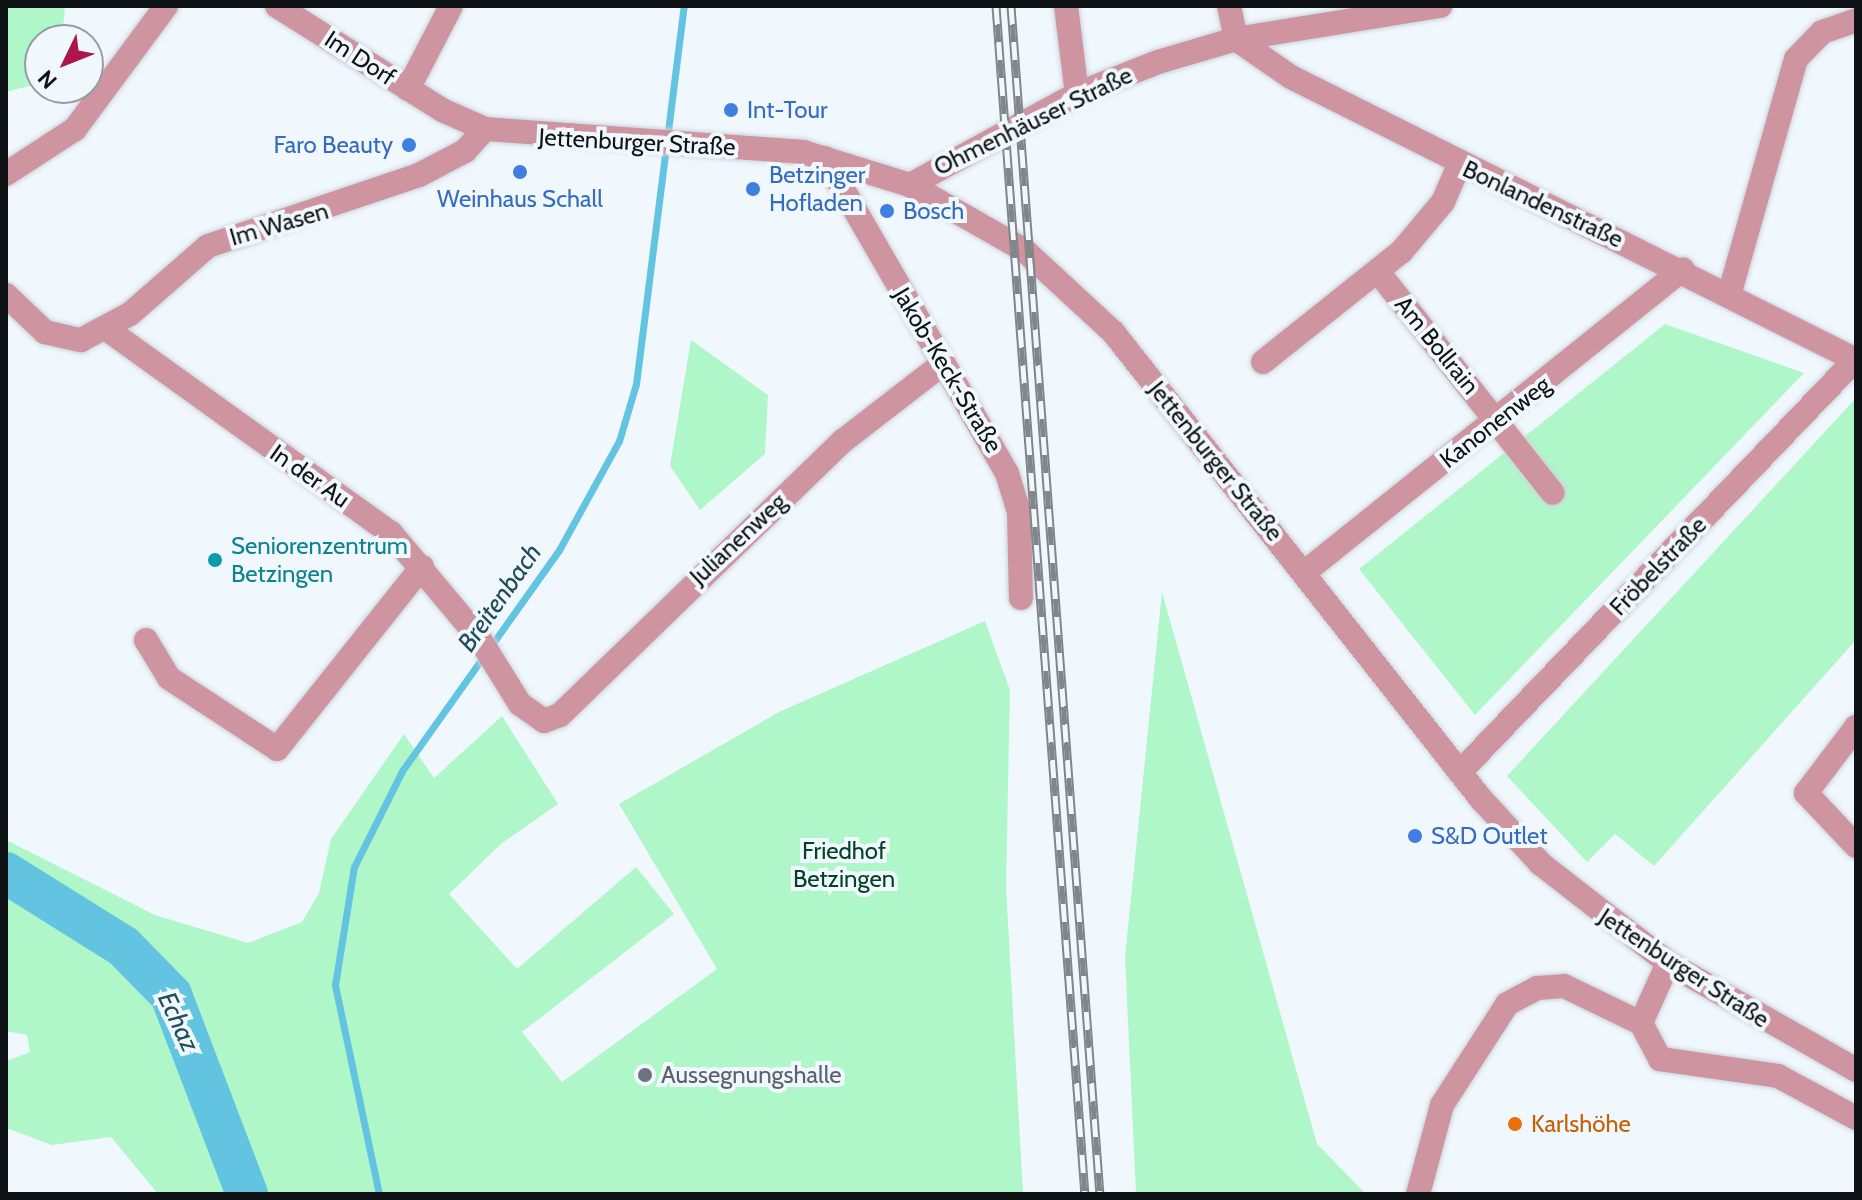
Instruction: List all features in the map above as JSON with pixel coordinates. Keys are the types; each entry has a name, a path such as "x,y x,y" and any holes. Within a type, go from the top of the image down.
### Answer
{"street":[{"path":"6,174 75,129 166,6"},
{"name":"Im Dorf","path":"277,6 442,110"},
{"path":"408,89 451,6"},
{"path":"1066,6 1077,94"},
{"path":"1229,6 1236,39"},
{"name":"Ohmenhäuser Straße","path":"910,185 1077,94 1236,39 1440,6"},
{"path":"1730,292 1796,59 1808,41 1856,20"},
{"name":"Bonlandenstraße","path":"1236,39 1291,77 1459,165 1683,269 1856,359"},
{"name":"Jettenburger Straße","path":"442,110 485,129 825,158 910,185 1012,242 1078,293 1305,572 1460,772 1541,864 1668,963 1856,1070"},
{"name":"Im Wasen","path":"6,295 63,340 108,330 208,246 393,186 450,161 485,129"},
{"name":"Jakob-Keck-Straße","path":"825,158 941,365 975,411 1013,488 1021,598"},
{"path":"1263,362 1379,273 1422,230 1459,165"},
{"name":"Kanonenweg","path":"1305,572 1683,269"},
{"name":"Am Bollrain","path":"1379,273 1553,493"},
{"name":"In der Au","path":"108,330 391,533 479,638 529,715 544,721"},
{"name":"Fröbelstraße","path":"1460,772 1856,359"},
{"name":"Julianenweg","path":"544,721 560,715 843,441 941,365"},
{"path":"146,640 169,678 277,749 422,567"},
{"path":"1856,727 1806,793 1856,846"},
{"path":"1641,1023 1668,963"},
{"path":"1418,1194 1442,1105 1507,1004 1537,988 1564,986 1641,1023 1652,1051 1673,1066 1778,1076 1856,1118"}],"green space":[{"path":"6,6 65,6 63,24 24,24 24,87 6,92"},
{"path":"1665,324 1804,373 1475,715 1359,569"},
{"path":"691,340 768,395 765,454 700,510 670,466"},
{"path":"1856,398 1856,640 1654,866 1615,834 1587,862 1507,776"},
{"path":"1162,592 1317,1144 1366,1194 1136,1194 1125,957"},
{"name":"Friedhof Betzingen","path":"985,621 1010,690 1006,886 1023,1194 158,1194 111,1137 52,1145 6,1128 6,1061 30,1052 27,1035 6,1031 6,840 155,915 248,943 302,922 319,893 331,839 404,734 434,778 502,716 558,804 501,844 449,894 517,969 636,867 674,914 522,1032 562,1082 717,969 619,804 779,712"}],"waterway":[{"name":"Breitenbach","path":"379,1194 335,985 354,867 402,771 559,550 619,441 636,384 684,6"},
{"name":"Echaz","path":"6,873 123,946 171,995 247,1194"}],"railway":[{"path":"996,6 1085,1194"},
{"path":"1011,6 1100,1194"}],"place":[{"name":"Int-Tour","path":"731,110"},
{"name":"Faro Beauty","path":"409,145"},
{"name":"Weinhaus Schall","path":"520,172"},
{"name":"Betzinger Hofladen","path":"753,189"},
{"name":"Bosch","path":"887,211"},
{"name":"Seniorenzentrum Betzingen","path":"215,560"},
{"name":"S&D Outlet","path":"1415,836"},
{"name":"Aussegnungshalle","path":"645,1075"},
{"name":"Karlshöhe","path":"1515,1124"}]}
